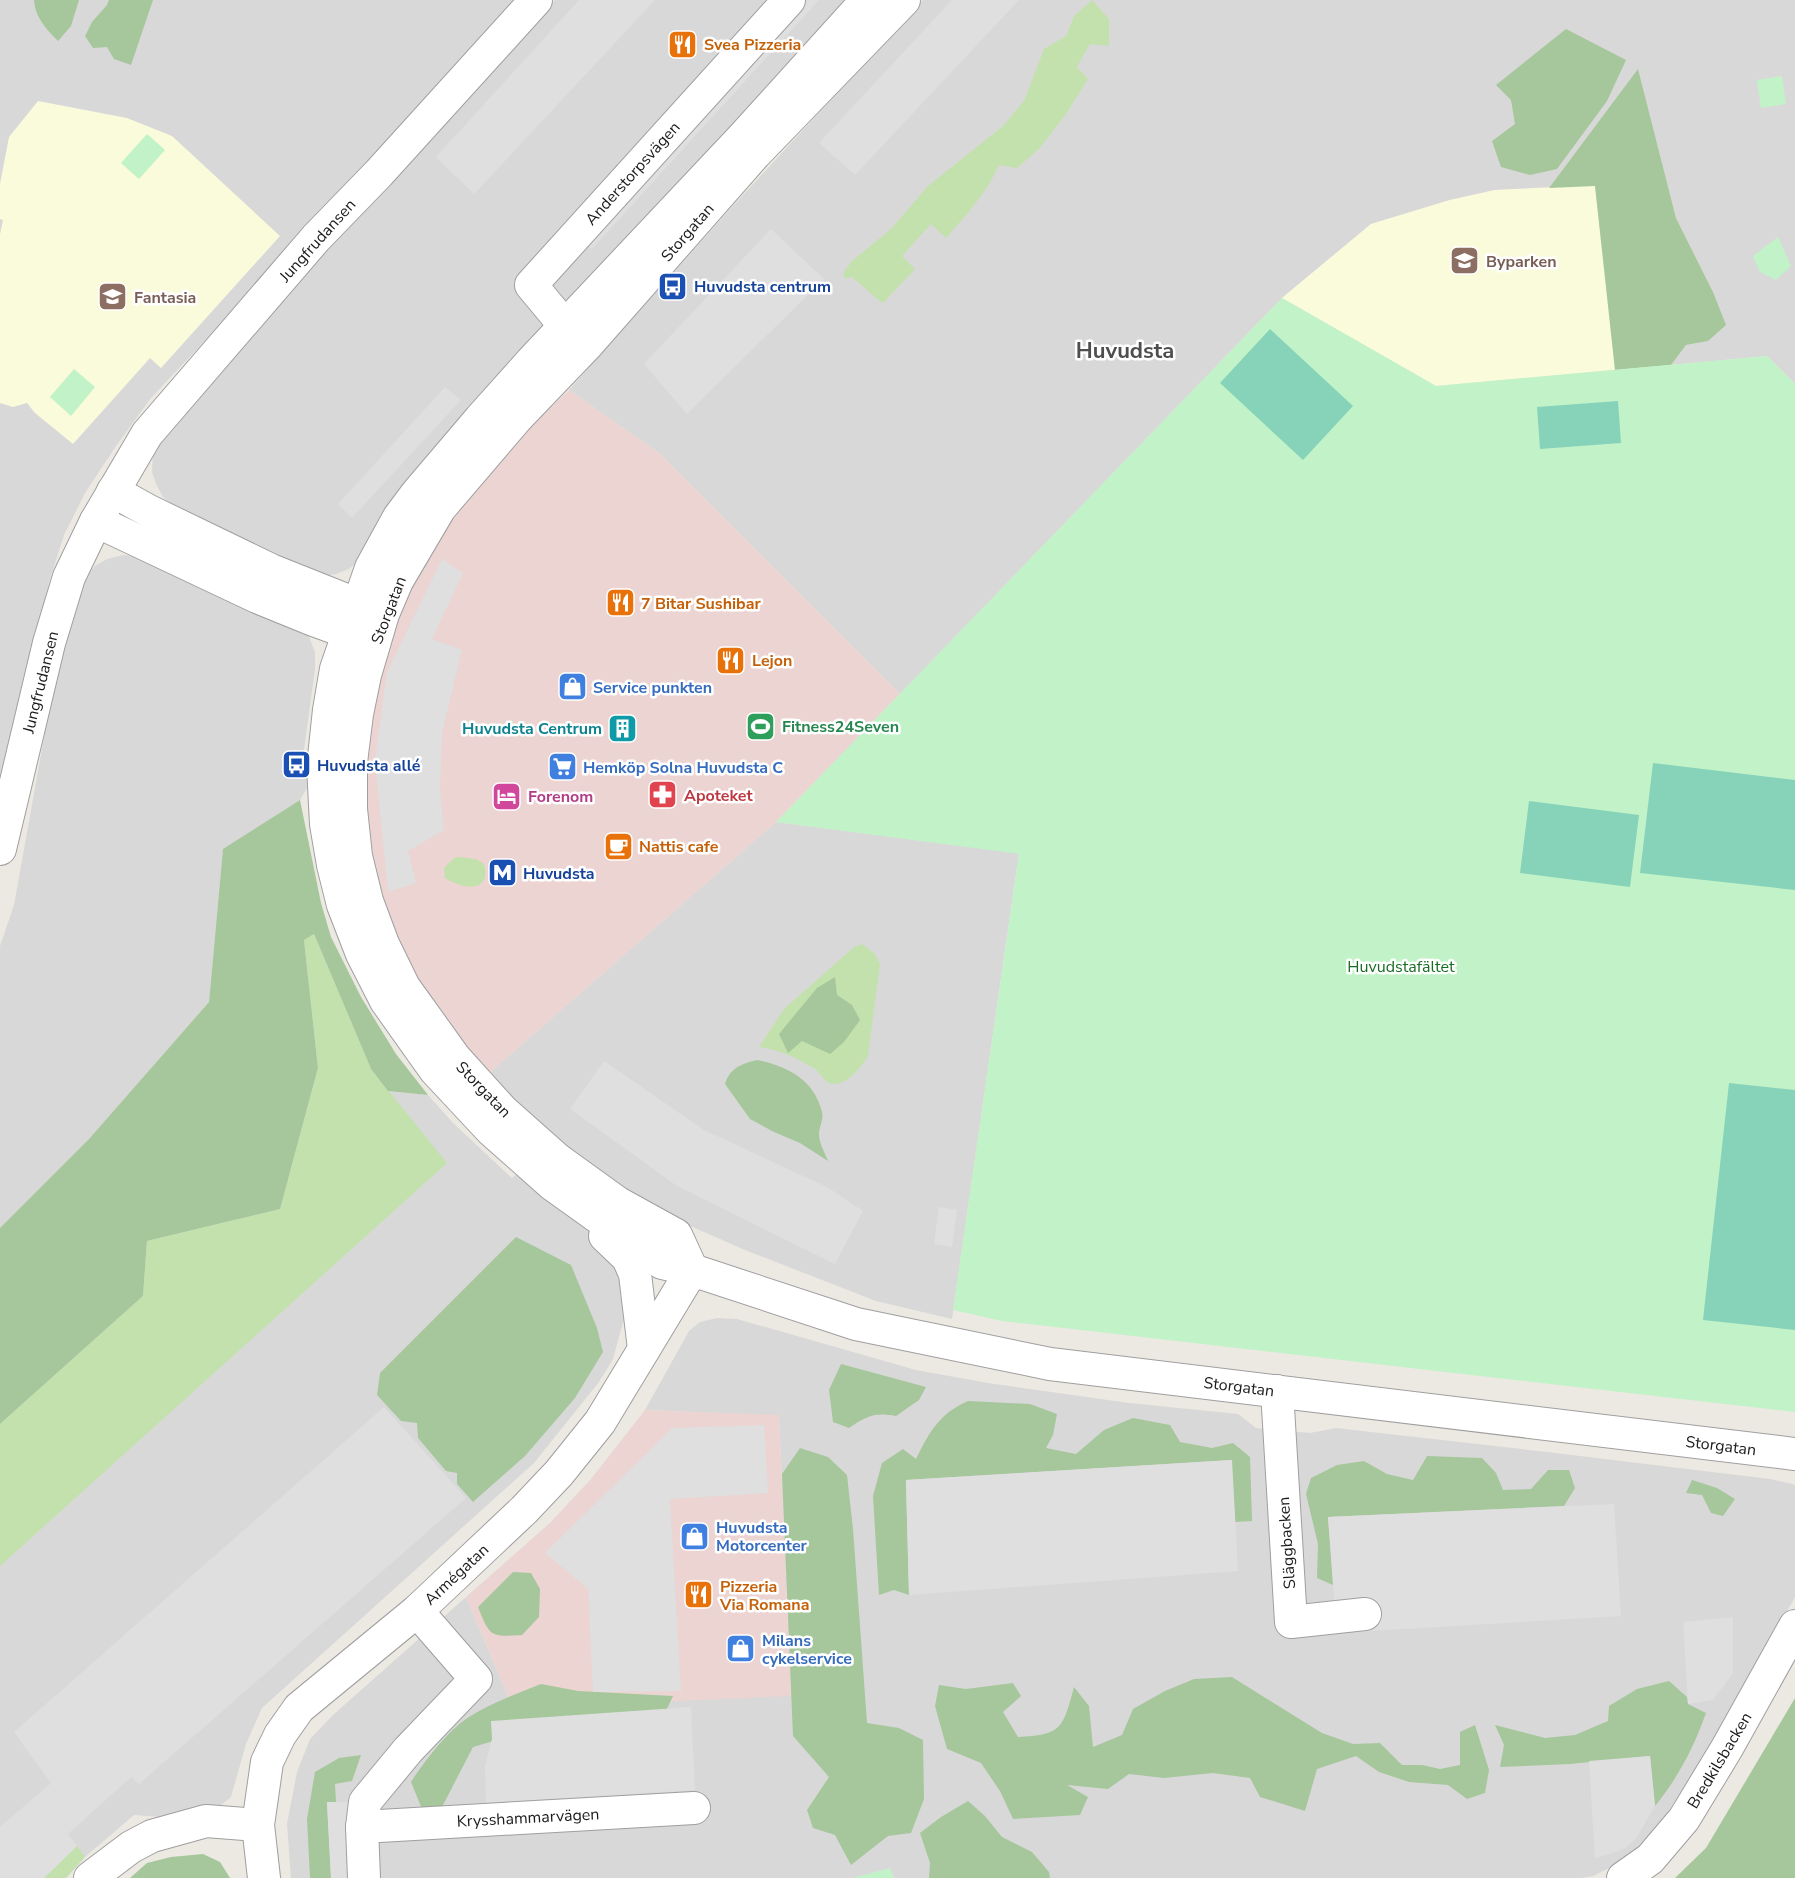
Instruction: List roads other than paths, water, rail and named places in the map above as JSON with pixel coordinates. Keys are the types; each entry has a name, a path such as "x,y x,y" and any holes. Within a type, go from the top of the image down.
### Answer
{"street":[{"name":"Jungfrudansen","path":"0,849 49,643 69,577 112,491 147,434 316,238 379,173 536,0"},
{"name":"Anderstorpsvägen","path":"576,335 531,285 789,0"},
{"name":"Storgatan","path":"576,335 743,137 867,0"},
{"name":"Storgatan","path":"692,1270 676,1235 618,1203 557,1159 503,1111 455,1058 404,987 383,944 367,901 356,856 351,809 351,762 365,675 366,623 371,568 399,517 417,493 755,154 903,0"},
{"path":"112,491 271,570 366,623"},
{"path":"96,521 310,620 366,623"},
{"name":"Storgatan","path":"366,623 336,669 323,766 326,824 333,865 344,905 362,954 386,1001 435,1070 491,1130 553,1185 628,1258 635,1274 644,1349"},
{"name":"Storgatan","path":"553,1185 662,1263 692,1270 856,1324 889,1332 1050,1364 1795,1454"},
{"name":"Armégatan","path":"264,1878 258,1825 267,1762 280,1735 299,1708 417,1611 517,1517 559,1473 600,1422 692,1270"},
{"name":"Släggbacken","path":"1277,1391 1291,1622 1365,1614"},
{"path":"364,1878 362,1827 365,1802 408,1750 476,1679 417,1611"},
{"name":"Bredkilsbacken","path":"1623,1878 1650,1859 1684,1819 1727,1748 1795,1626"},
{"name":"Krysshammarvägen","path":"362,1827 694,1808"},
{"path":"90,1878 131,1846 152,1836 206,1821 258,1825"}],"place":[{"name":"Svea Pizzeria","path":"683,44"},
{"name":"Byparken","path":"1465,261"},
{"name":"Huvudsta centrum","path":"673,286"},
{"name":"Fantasia","path":"113,297"},
{"name":"7 Bitar Sushibar","path":"620,603"},
{"name":"Lejon","path":"731,660"},
{"name":"Service punkten","path":"572,687"},
{"name":"Fitness24Seven","path":"761,726"},
{"name":"Huvudsta Centrum","path":"623,728"},
{"name":"Huvudsta allé","path":"296,765"},
{"name":"Hemköp Solna Huvudsta C","path":"562,767"},
{"name":"Apoteket","path":"663,795"},
{"name":"Forenom","path":"507,796"},
{"name":"Nattis cafe","path":"618,846"},
{"name":"Huvudsta","path":"502,873"},
{"name":"Huvudsta Motorcenter","path":"695,1536"},
{"name":"Pizzeria Via Romana","path":"699,1595"},
{"name":"Milans cykelservice","path":"741,1649"}],"district":[{"name":"Huvudsta","path":"1125,350"}],"park label":[{"name":"Huvudstafältet","path":"1401,966"}]}
